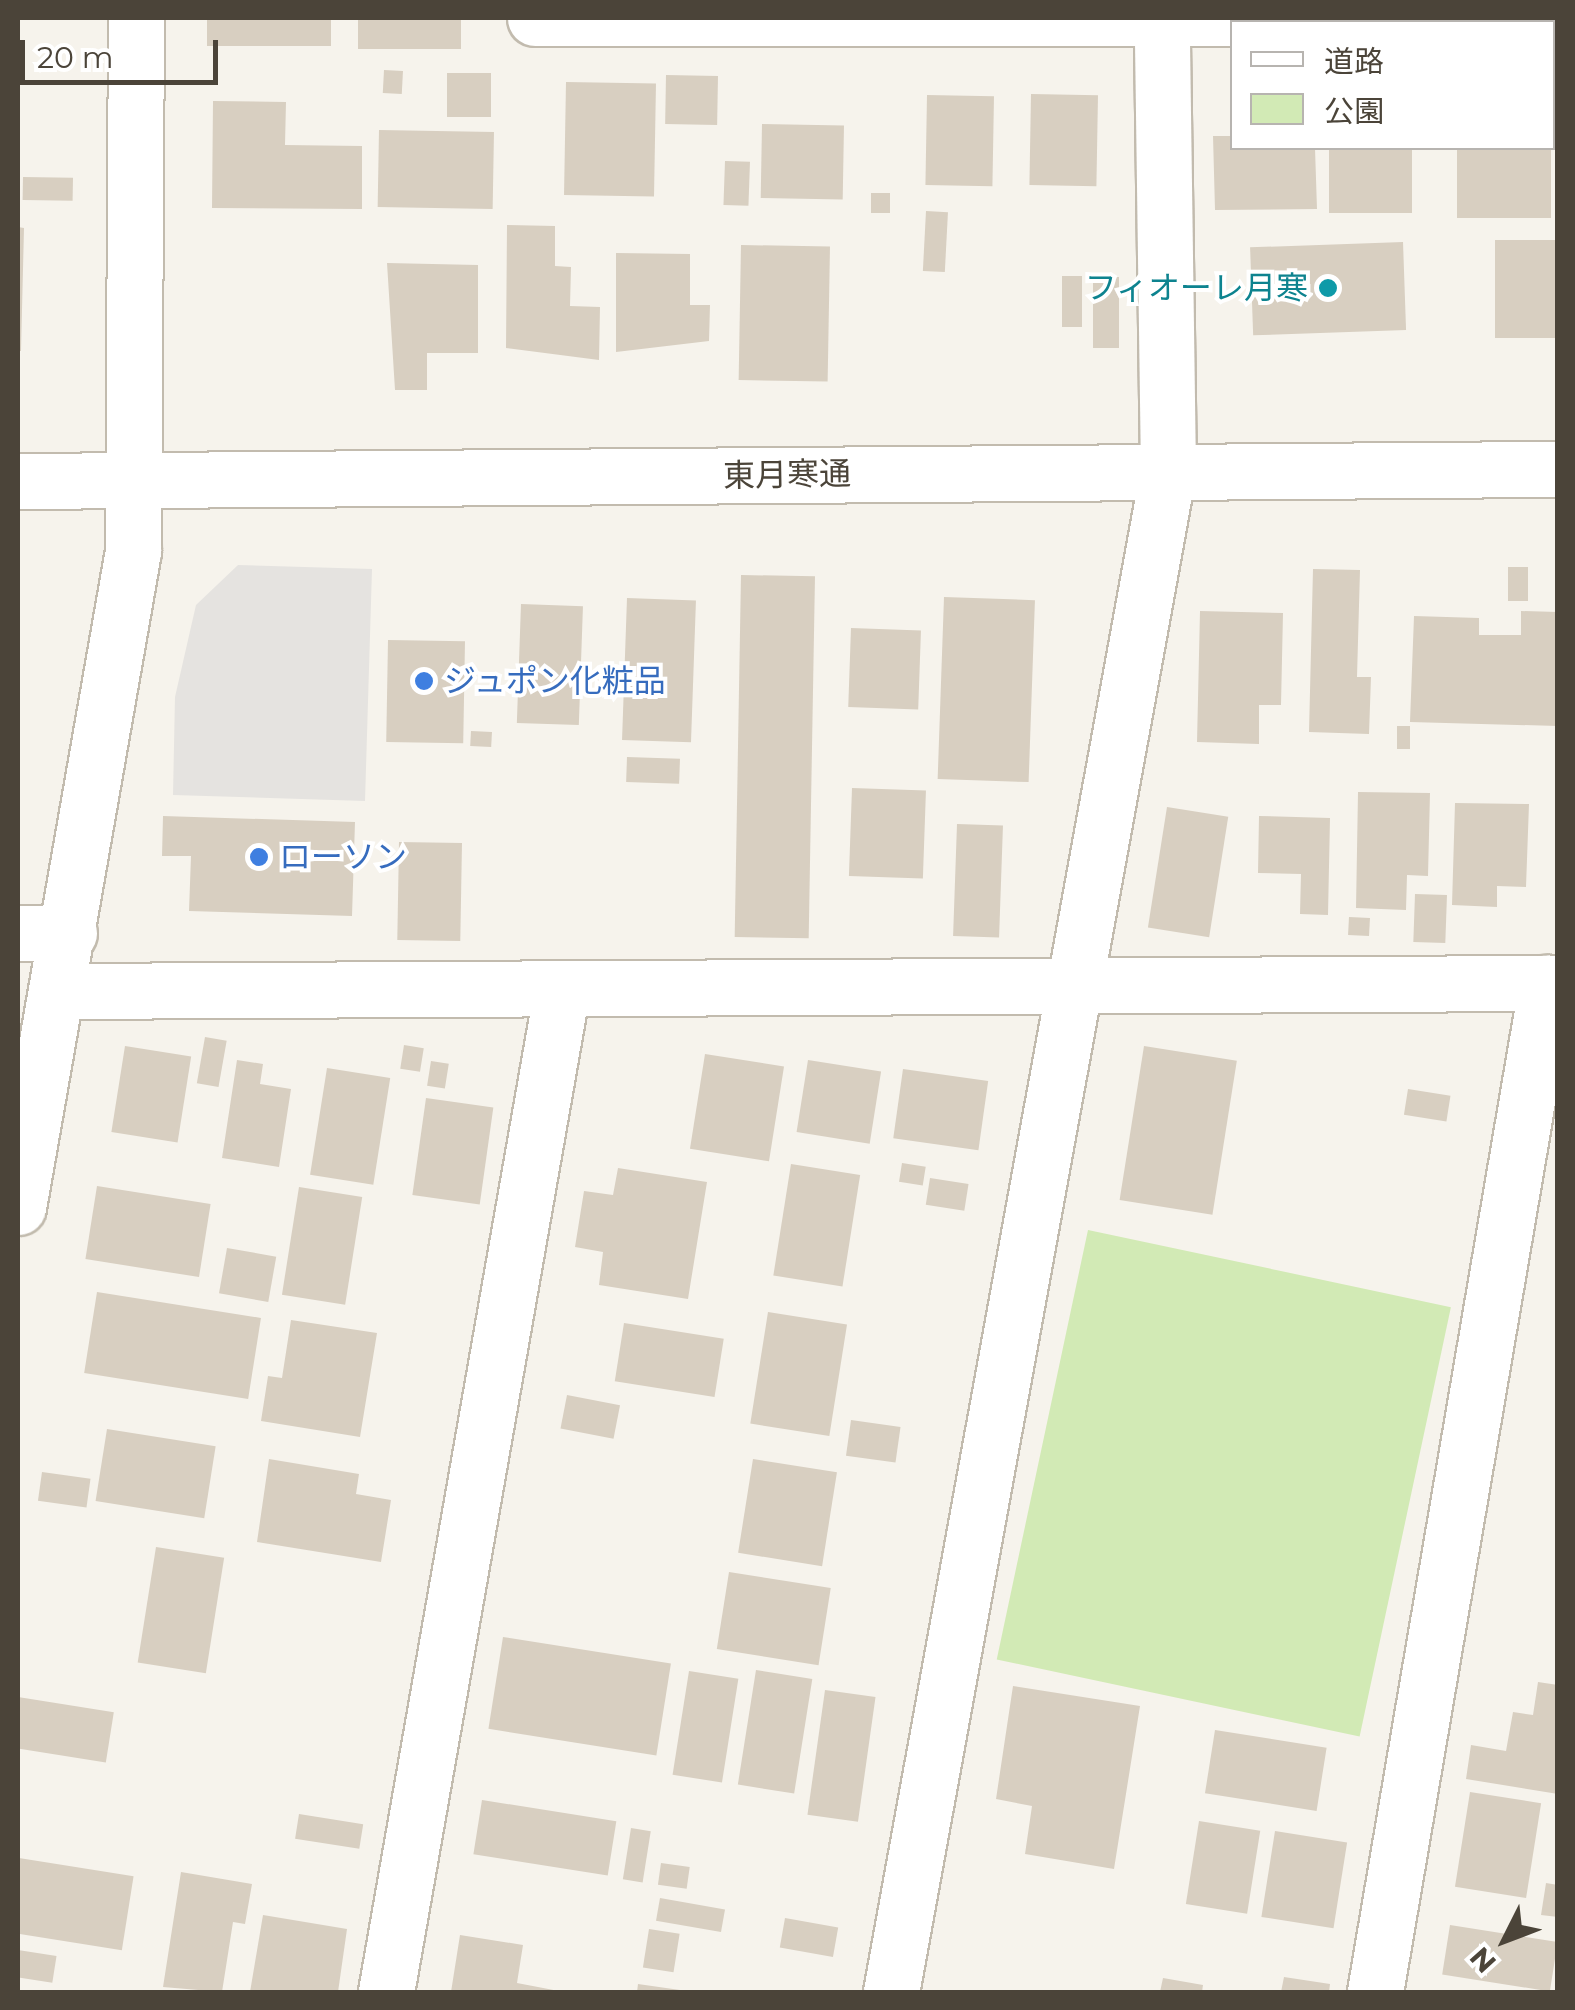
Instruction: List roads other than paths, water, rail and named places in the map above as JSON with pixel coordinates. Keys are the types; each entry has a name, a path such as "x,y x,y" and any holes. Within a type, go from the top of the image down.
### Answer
{"street":[{"path":"18,1208 61,991 43,933 136,482 136,18"},
{"path":"535,18 1230,22"},
{"path":"1287,20 1558,18"},
{"path":"891,1992 1068,986 1168,471 1162,24"},
{"name":"東月寒通","path":"18,481 1558,469"},
{"path":"61,991 561,994 1552,983 1375,1992"},
{"path":"386,1992 561,994"}],"place":[{"name":"フィオーレ月寒","path":"1328,288"},
{"name":"ジュポン化粧品","path":"424,681"},
{"name":"ローソン","path":"259,857"}]}
